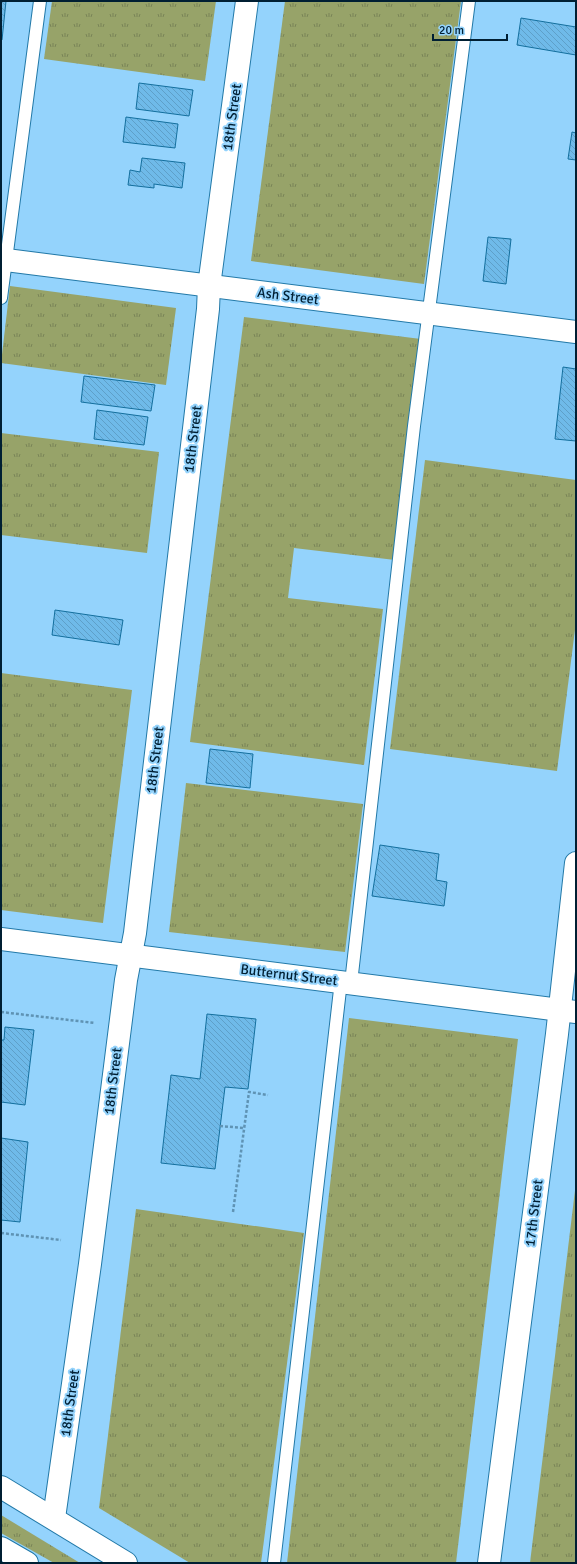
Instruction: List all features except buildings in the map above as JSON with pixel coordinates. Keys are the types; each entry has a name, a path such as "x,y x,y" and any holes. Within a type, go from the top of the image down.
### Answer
{"main road":[{"name":"18th Street","path":"54,1518 90,1264 126,980 135,933 207,325 209,286 247,1"},
{"name":"Ash Street","path":"4,260 576,332"},
{"name":"17th Street","path":"489,1563 568,1011 576,863"},
{"name":"Butternut Street","path":"1,939 568,1011"},
{"path":"1,1487 126,1563"},
{"path":"1,1548 27,1563"}],"lane":[{"path":"1,298 4,260 40,1"},
{"path":"274,1563 414,426 468,1"}],"path":[{"path":"1,1012 95,1023"},
{"path":"233,1212 249,1092 268,1095"},
{"path":"220,1126 244,1128"},
{"path":"1,1233 61,1240"}],"green space":[{"path":"52,1 216,1 205,81 44,59"},
{"path":"285,1 461,1 424,284 251,261"},
{"path":"10,286 176,308 166,385 1,363"},
{"path":"244,317 421,339 395,560 294,548 288,598 383,609 364,765 190,742"},
{"path":"1,433 159,452 147,553 1,535"},
{"path":"425,460 576,480 576,622 557,771 390,749"},
{"path":"1,673 132,690 103,923 1,910"},
{"path":"186,783 363,804 345,952 169,932"},
{"path":"349,1018 518,1039 456,1563 287,1563"},
{"path":"576,1182 576,1563 530,1563"},
{"path":"136,1209 304,1233 261,1563 190,1563 99,1508"},
{"path":"1,1515 80,1563 54,1563 1,1533"}]}
